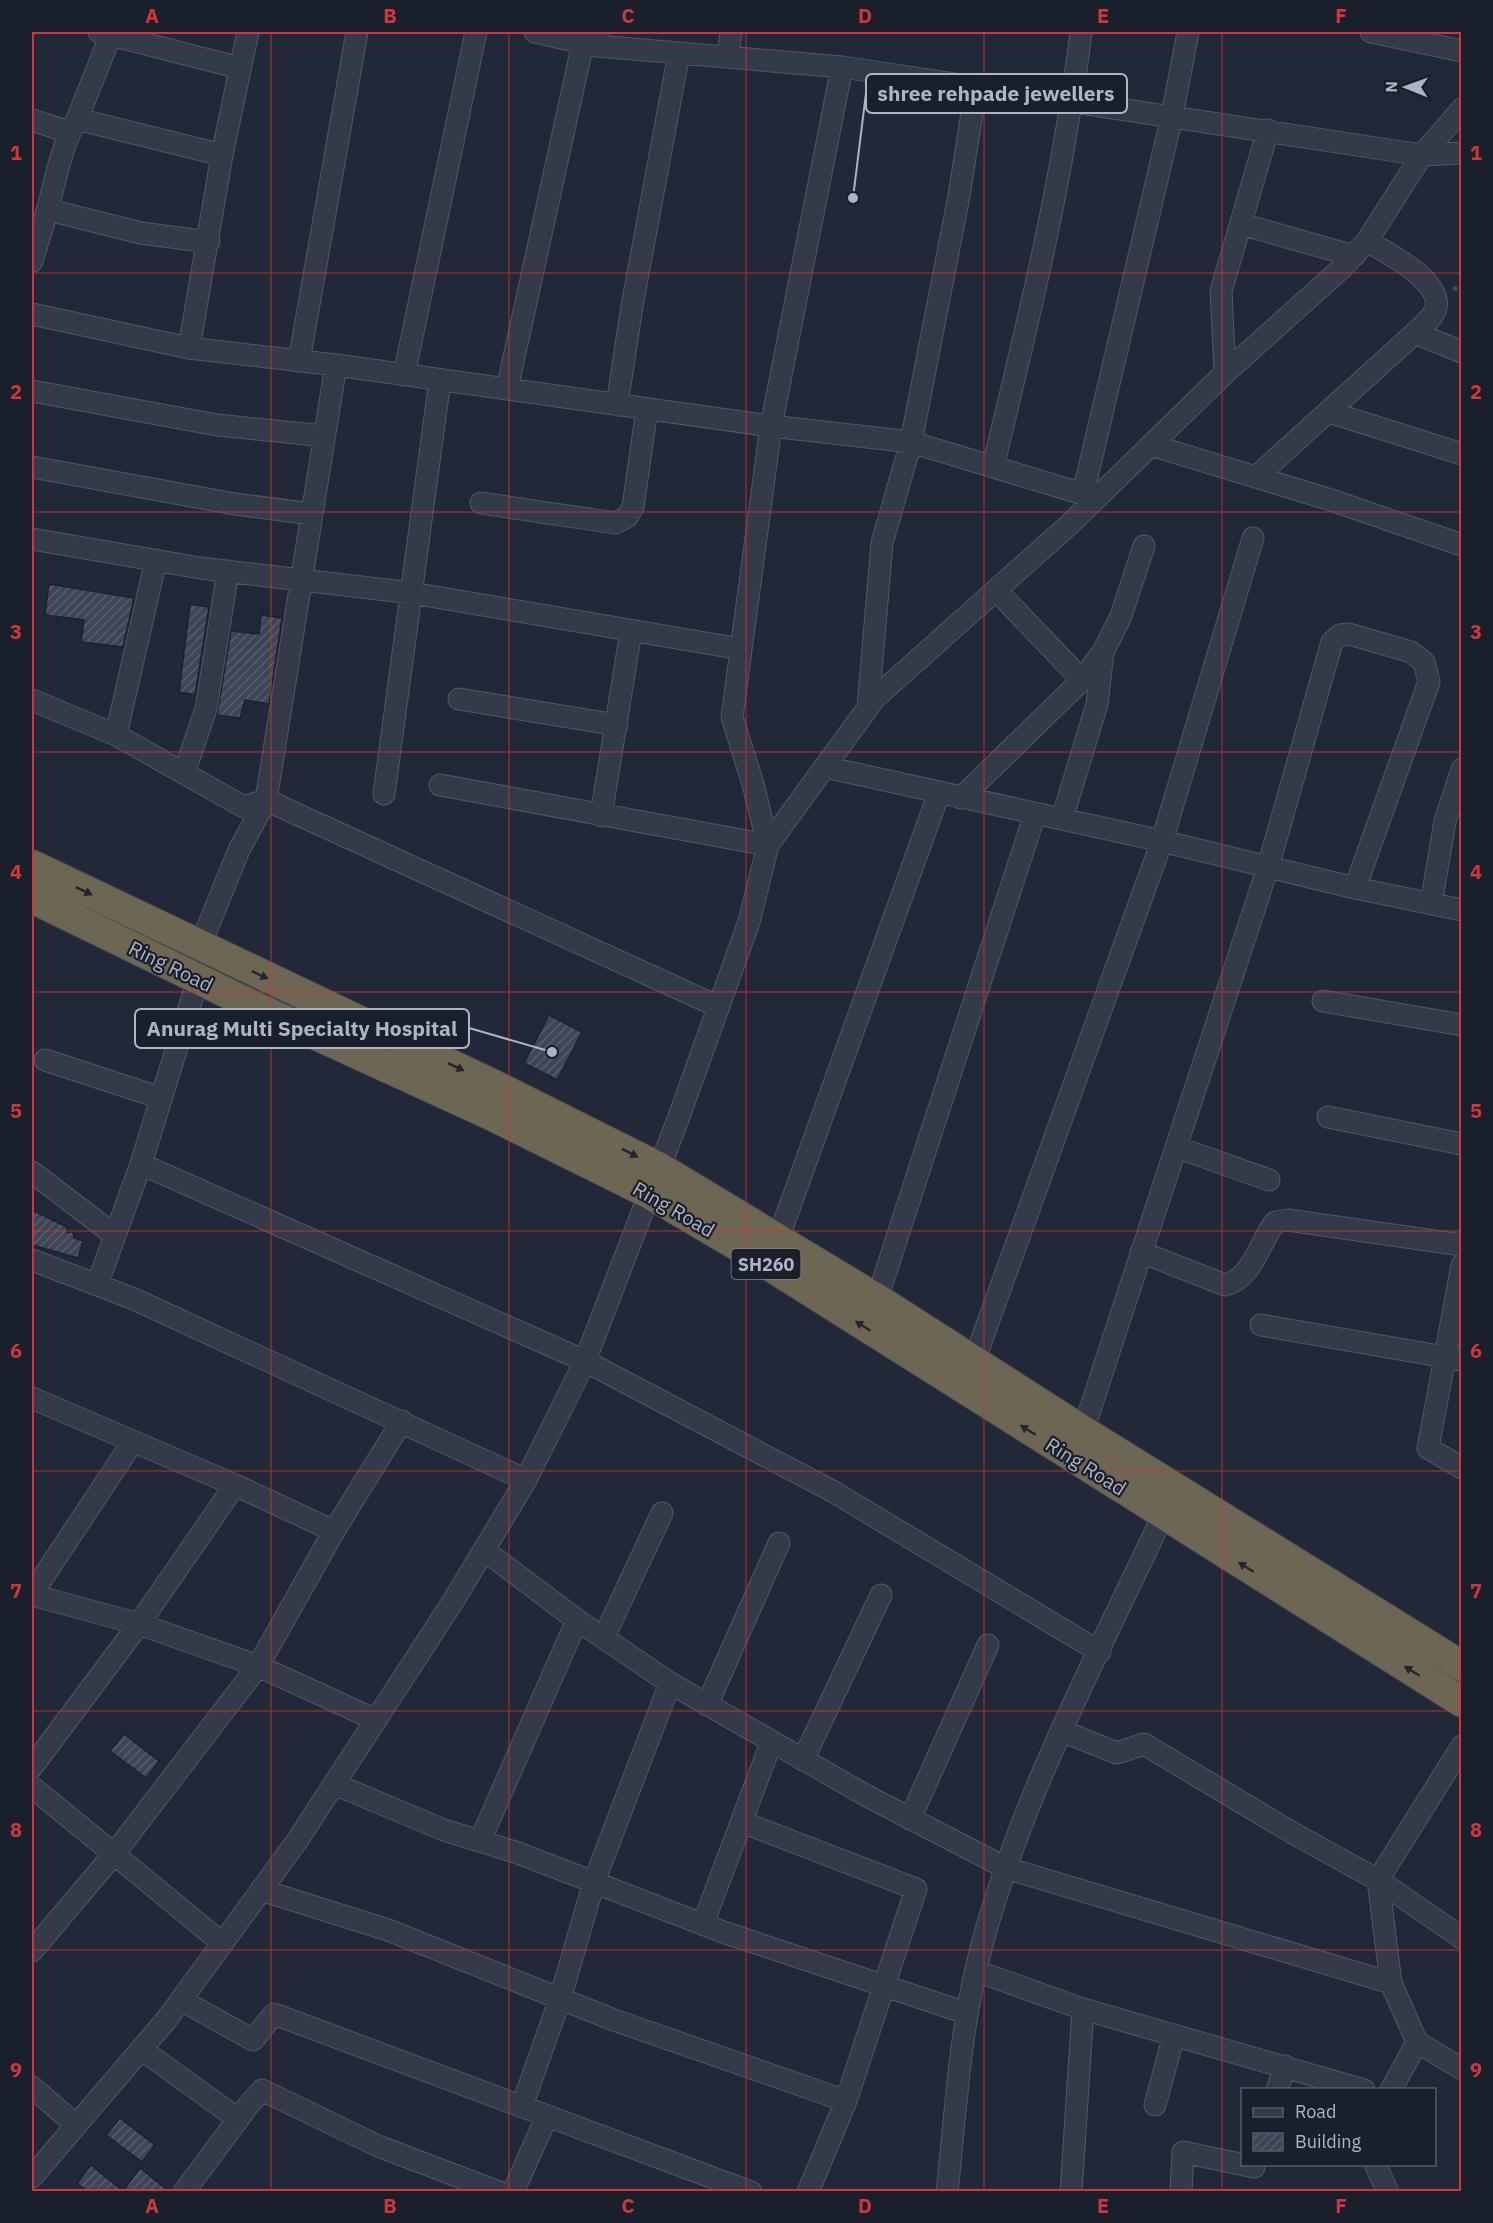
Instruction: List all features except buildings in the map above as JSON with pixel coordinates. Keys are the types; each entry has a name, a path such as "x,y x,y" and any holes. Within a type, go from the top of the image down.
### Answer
{"highway":[{"name":"Ring Road","path":"32,865 494,1085 655,1181 740,1247 1461,1702"},
{"name":"Ring Road","path":"32,898 198,979 491,1115 655,1181 778,1239 1461,1666"}],"street":[{"path":"189,348 209,242 222,155 248,32"},
{"path":"299,361 357,32"},
{"path":"404,375 476,32"},
{"path":"535,32 679,53 842,67 1073,100 1422,155 1461,153"},
{"path":"728,57 731,32"},
{"path":"993,467 1046,249 1073,100 1081,32"},
{"path":"1089,496 1172,116 1188,32"},
{"path":"1371,32 1418,37 1461,51"},
{"path":"32,261 35,237 49,210 73,126 107,33 240,68"},
{"path":"507,389 593,40"},
{"path":"617,405 632,306 679,53"},
{"path":"768,845 753,784 732,717 771,426 842,67"},
{"path":"868,708 882,543 911,442 959,196 976,87"},
{"path":"32,2177 181,2000 261,1890 334,1784 484,1550 526,1480 585,1361 655,1181 749,922 768,845 875,698 996,590 1089,496 1150,445 1361,248 1422,155 1461,109"},
{"path":"32,120 222,155"},
{"path":"1225,373 1221,291 1268,130"},
{"path":"49,210 141,233 209,242"},
{"path":"1241,224 1361,248 1429,283 1436,299 1436,309 1415,333 1256,477"},
{"path":"32,314 189,348 336,365 771,426 911,442 1089,496"},
{"path":"1415,333 1461,352"},
{"path":"200,946 239,850 266,800 336,365"},
{"path":"384,794 440,380"},
{"path":"32,391 217,425 324,436"},
{"path":"480,503 615,523 621,520 633,507 647,409"},
{"path":"1329,412 1461,454"},
{"path":"1150,445 1256,477 1461,545"},
{"path":"32,467 236,504 312,514"},
{"path":"974,1361 1162,841 1253,538"},
{"path":"32,539 228,571 412,593 741,649"},
{"path":"960,798 1082,680 1103,652 1121,616 1144,546"},
{"path":"116,735 156,560"},
{"path":"184,773 206,709 228,571"},
{"path":"996,590 1082,680"},
{"path":"601,816 631,631"},
{"path":"1083,1431 1268,867 1332,642 1340,635 1349,634 1381,641 1411,652 1424,662 1429,682 1355,888"},
{"path":"1062,819 1097,704 1103,652"},
{"path":"459,699 616,725"},
{"path":"32,700 116,735 244,807 266,800 719,1007"},
{"path":"825,767 1461,910"},
{"path":"1431,904 1445,821 1461,769"},
{"path":"440,785 768,845"},
{"path":"778,1239 939,793"},
{"path":"877,1299 1035,814"},
{"path":"97,1285 113,1234 141,1164 198,979"},
{"path":"1323,1002 1461,1025"},
{"path":"45,1060 161,1098"},
{"path":"1328,1117 1461,1144"},
{"path":"1176,1147 1269,1180"},
{"path":"141,1164 585,1361 834,1492 1100,1652"},
{"path":"32,1172 113,1234"},
{"path":"1141,1252 1225,1285 1236,1283 1244,1275 1275,1222 1461,1245"},
{"path":"32,1260 97,1285 402,1421 526,1480"},
{"path":"1461,1264 1453,1359 1428,1448 1461,1468"},
{"path":"1261,1325 1453,1359"},
{"path":"32,1399 235,1485 334,1531"},
{"path":"35,1941 114,1854 258,1666 334,1531 402,1421"},
{"path":"132,1443 32,1595 139,1624 258,1666 376,1719"},
{"path":"32,1767 139,1624 235,1485"},
{"path":"604,1637 662,1513"},
{"path":"946,2192 966,2013 1006,1868 1042,1775 1163,1515"},
{"path":"706,1704 779,1543"},
{"path":"484,1550 577,1620 670,1683 771,1743 910,1819 1006,1868 1391,1983"},
{"path":"803,1760 881,1595"},
{"path":"480,1841 577,1620"},
{"path":"910,1819 988,1645"},
{"path":"522,2106 560,1999 594,1882 670,1683"},
{"path":"1062,1731 1117,1754 1144,1744 1378,1881 1461,1938"},
{"path":"703,1924 771,1743"},
{"path":"1461,1746 1378,1881 1391,1983 1417,2042 1461,2069"},
{"path":"334,1784 444,1830 594,1882 703,1924 966,2013"},
{"path":"32,1787 222,1943"},
{"path":"742,1822 916,1889 846,2101 808,2192"},
{"path":"261,1890 388,1930 560,1999 846,2101"},
{"path":"976,1971 1083,2009 1358,2088"},
{"path":"181,2000 253,2040 274,2014 751,2192"},
{"path":"1071,2192 1083,2009"},
{"path":"1155,2105 1174,2035"},
{"path":"1392,2088 1417,2042"},
{"path":"141,2049 238,2119"},
{"path":"1278,2088 1285,2066"},
{"path":"32,2087 76,2125"},
{"path":"184,2192 262,2090 378,2146 499,2192"},
{"path":"513,2192 547,2116"},
{"path":"1181,2192 1183,2152 1241,2164"},
{"path":"1376,2166 1388,2192"}],"place":[{"name":"shree rehpade jewellers","path":"853,198"},
{"name":"Anurag Multi Specialty Hospital","path":"552,1052"}]}
